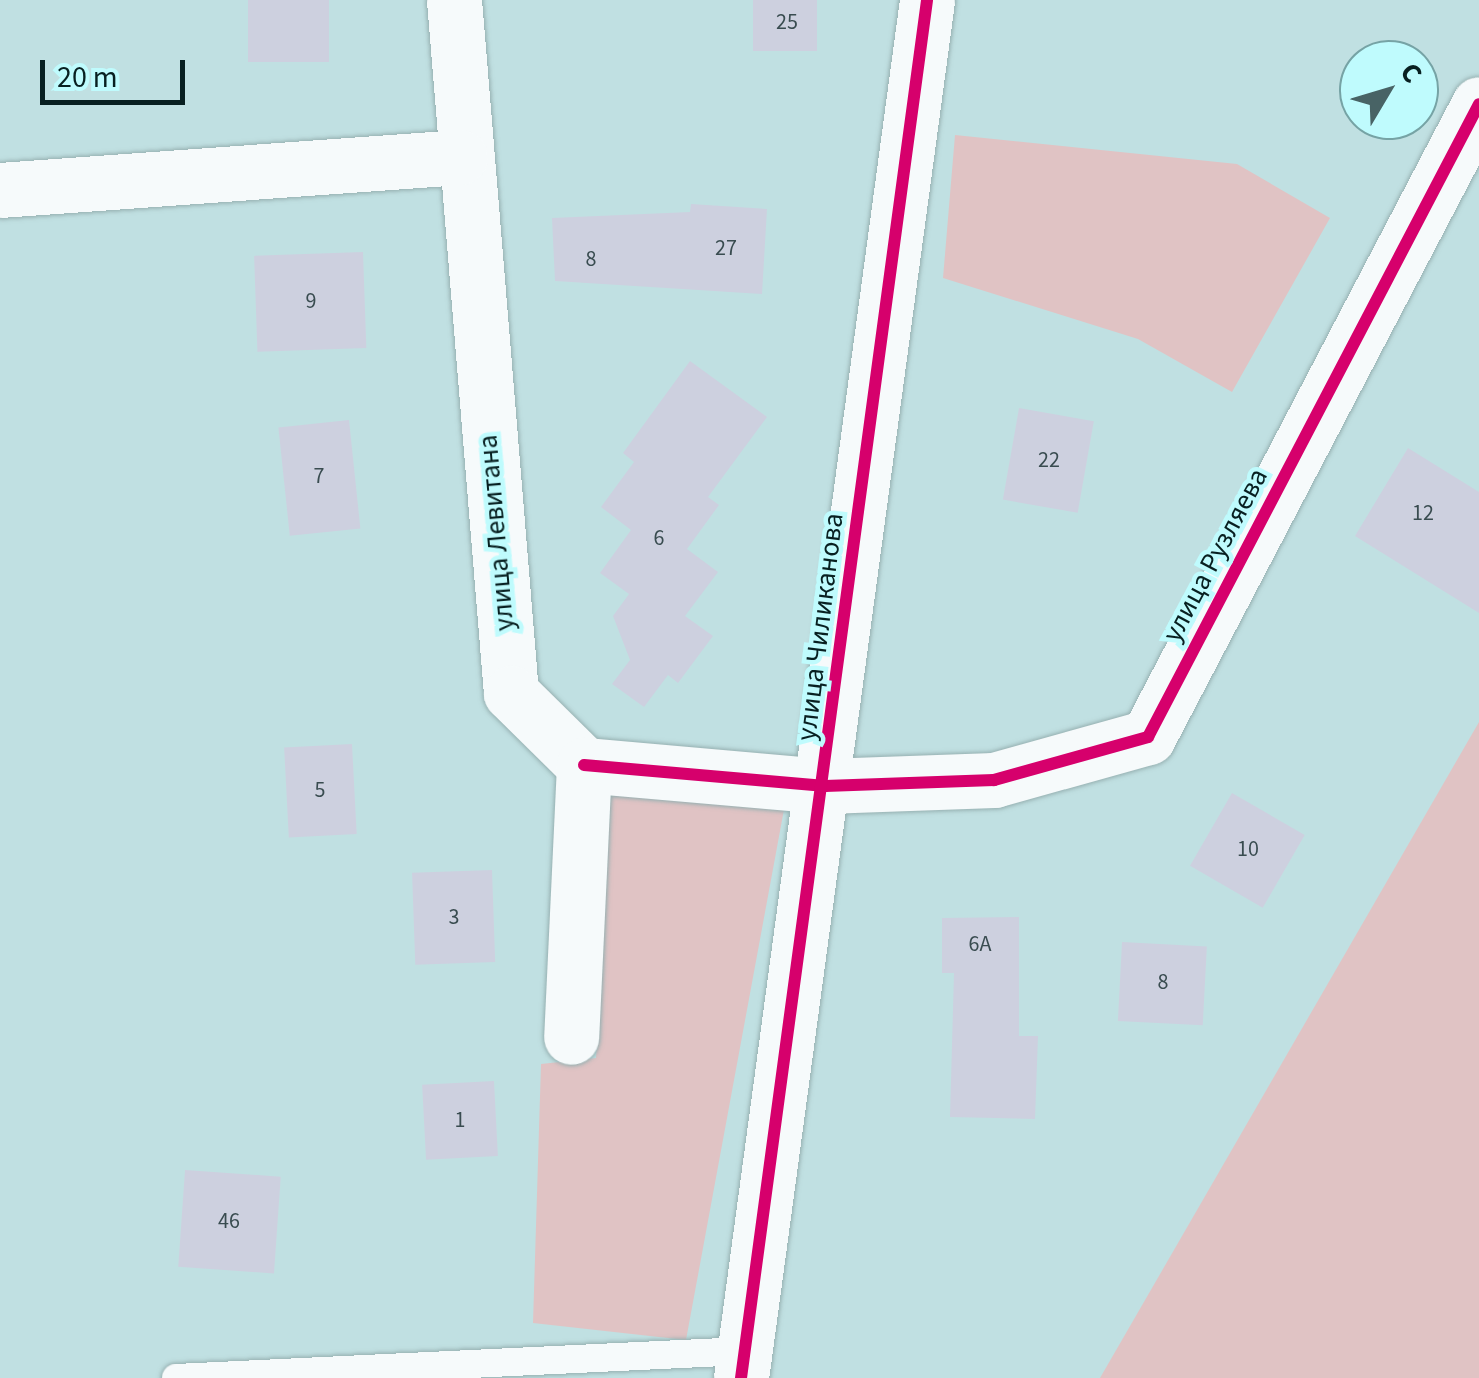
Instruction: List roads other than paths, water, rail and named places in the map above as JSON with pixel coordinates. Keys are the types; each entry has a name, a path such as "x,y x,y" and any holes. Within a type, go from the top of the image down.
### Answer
{"street":[{"name":"улица Левитана","path":"454,0 460,157 512,693 584,764"},
{"name":"улица Чиликанова","path":"743,1365 825,786 927,0"},
{"name":"улица Рузляева","path":"584,764 825,786 994,780 1148,737 1479,104"},
{"path":"0,190 460,157"},
{"path":"571,1038 584,764"}],"lane":[{"path":"176,1378 743,1365"}]}
